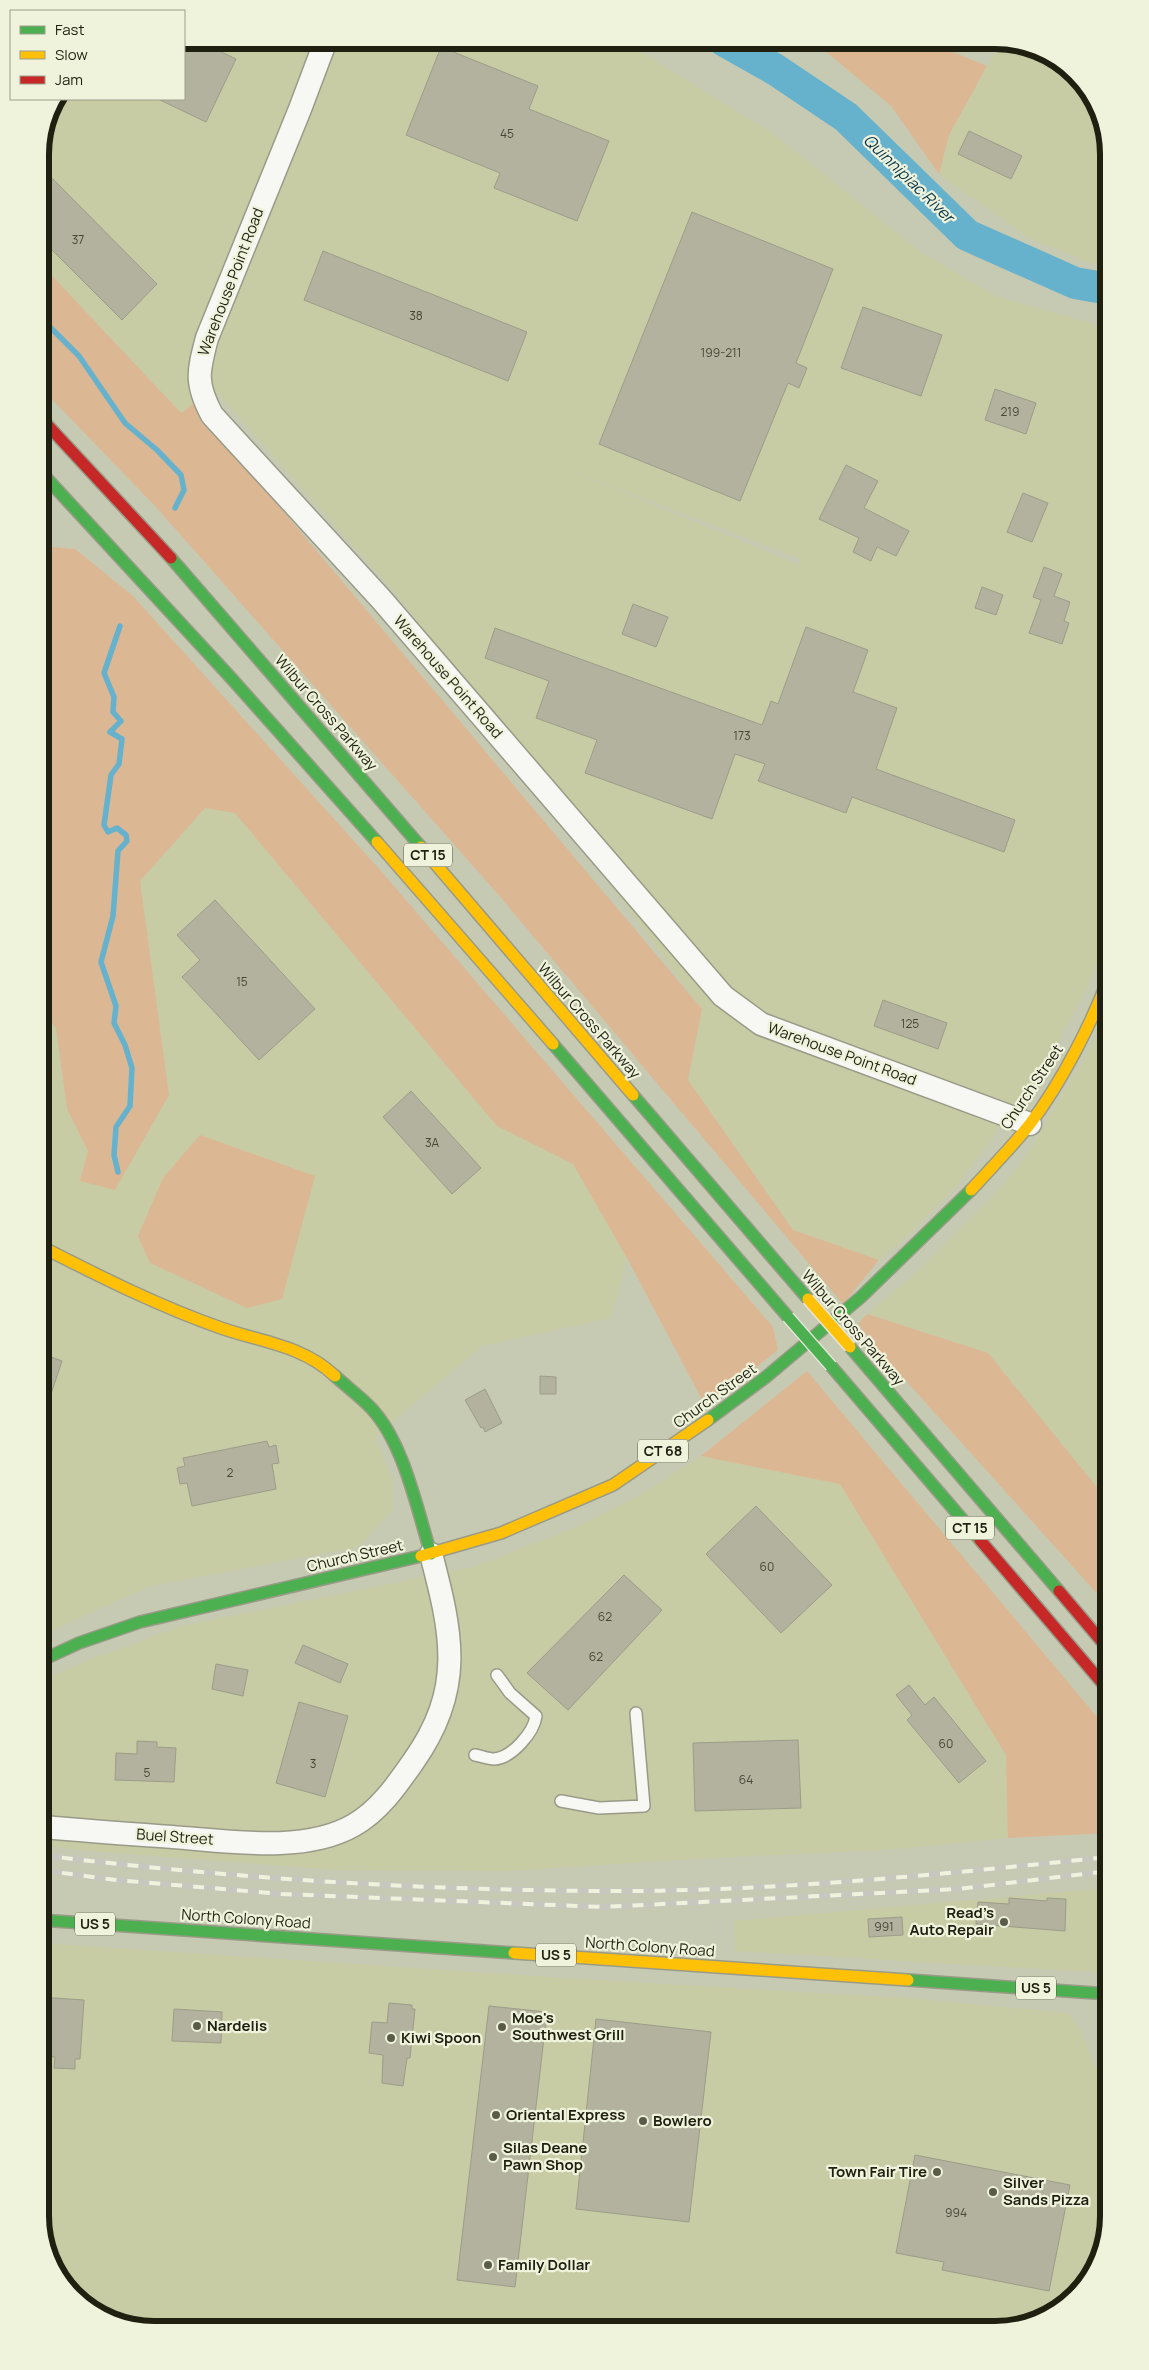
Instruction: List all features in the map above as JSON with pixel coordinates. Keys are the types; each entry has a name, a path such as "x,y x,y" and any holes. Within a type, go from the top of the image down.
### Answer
{"main road":[{"name":"Wilbur Cross Parkway","path":"49,427 141,524 230,625 1100,1640"},
{"name":"CT 15","path":"49,481 206,650 375,838 1100,1680"},
{"name":"Church Street","path":"49,1657 79,1643 140,1622 430,1554 502,1533 613,1485 713,1417 815,1338 907,1255 960,1203 1030,1124 1071,1059 1100,1001"},
{"path":"49,1251 107,1280 174,1310 221,1328 284,1345 327,1368 373,1410 390,1436 405,1471 430,1554"},
{"name":"North Colony Road","path":"49,1921 1100,1993"}],"street":[{"name":"Warehouse Point Road","path":"323,49 207,338 198,370 202,395 212,415 381,599 723,996 761,1024 1030,1124"},
{"name":"Buel Street","path":"49,1827 258,1843 305,1841 340,1832 355,1825 371,1813 406,1772 428,1739 435,1725 447,1686 450,1649 445,1608 430,1554"}],"lane":[{"path":"475,1754 493,1759 501,1758 513,1750 536,1723 536,1716 532,1710 510,1693 497,1675"},
{"path":"561,1802 599,1808 644,1806 636,1713"}],"shaded area":[{"path":"185,49 636,49 775,135 922,253 998,297 1100,325 1100,956 1087,988 1047,1063 956,1187 908,1235 879,1260 793,1230 688,1080 702,1009 400,598 214,389 181,413 49,273 49,147 52,127 64,100 185,100","holes":["559,466 801,559 800,565"]},
{"path":"820,49 946,49 987,66 949,135 939,174 891,106 825,51"},
{"path":"999,49 1029,54 1054,66 1079,90 1086,101 1097,127 1099,140 1100,266 1029,238 939,174 949,135 987,66"},
{"path":"49,273 181,413 193,404 702,1009 688,1080 793,1230 879,1260 843,1304 496,892 155,506 49,396"},
{"path":"49,547 75,549 133,596 381,871 773,1327 778,1350 706,1407 627,1258 573,1164 497,1126 235,813 205,808 140,881 169,1095 115,1190 80,1181 88,1151 67,1109 56,1028 49,1019"},
{"path":"205,808 235,813 497,1126 573,1164 627,1258 611,1318 482,1346 375,1437 392,1480 392,1511 359,1547 150,1586 49,1632 49,1019 56,1028 67,1109 88,1151 80,1181 169,1095 140,881","holes":["138,1235 247,1308 150,1263"]},
{"path":"1100,1032 1100,1491 988,1353 867,1314 917,1272 1000,1189 1025,1158"},
{"path":"200,1135 315,1176 282,1299 247,1308 150,1263 138,1236 163,1178"},
{"path":"867,1314 988,1353 1100,1491 1100,1597 881,1353 858,1324"},
{"path":"807,1371 1100,1720 1100,1833 1008,1838 1006,1755 840,1484 701,1456"},
{"path":"701,1456 840,1484 1006,1755 1008,1838 884,1850 710,1858 507,1871 336,1870 49,1846 49,1677 86,1661 182,1626 474,1567 574,1528 638,1496"},
{"path":"1100,1889 1100,1972 735,1951 734,1921"},
{"path":"49,1944 578,1979 906,1998 1068,2013 1079,2027 1100,2079 1100,2216 1097,2243 1083,2275 1059,2300 1029,2316 1016,2319 1002,2321 147,2321 120,2316 90,2300 70,2280 52,2243 49,2216"}],"building":[{"path":"185,49 215,49 236,59 206,122 160,100 185,100"},
{"path":"440,49 446,49 538,86 529,109 609,141 577,221 494,188 500,173 406,135"},
{"path":"969,131 1022,156 1011,179 958,154"},
{"path":"49,175 157,284 122,320 49,247"},
{"path":"692,212 833,269 796,363 807,368 799,388 788,383 740,501 599,444"},
{"path":"323,251 527,332 508,381 304,300"},
{"path":"863,307 942,335 921,396 841,368"},
{"path":"995,389 1036,403 1026,434 985,420"},
{"path":"846,465 878,481 864,508 909,531 896,556 877,547 871,561 853,552 859,538 819,519"},
{"path":"1023,493 1048,503 1032,542 1007,532"},
{"path":"1044,567 1062,574 1054,596 1070,602 1064,621 1069,623 1062,644 1029,633 1041,600 1033,597"},
{"path":"982,587 1003,595 996,615 975,608"},
{"path":"633,604 668,617 656,647 622,634"},
{"path":"806,627 868,650 853,692 897,708 876,769 1015,820 1004,852 852,797 846,813 758,781 765,764 735,754 712,819 585,773 597,740 536,718 549,681 485,658 495,628 762,725 771,701 778,704"},
{"path":"215,900 315,1009 259,1060 182,977 200,960 177,935"},
{"path":"883,1000 947,1023 938,1049 874,1026"},
{"path":"411,1091 481,1168 452,1194 383,1117"},
{"path":"49,1356 62,1361 49,1400"},
{"path":"540,1376 556,1377 556,1394 540,1394"},
{"path":"485,1389 502,1423 485,1432 465,1400"},
{"path":"267,1441 269,1447 276,1445 279,1463 272,1464 276,1489 192,1506 187,1483 180,1484 177,1468 185,1466 183,1458"},
{"path":"756,1506 832,1585 781,1633 706,1554"},
{"path":"624,1575 662,1610 568,1710 527,1673"},
{"path":"303,1645 348,1664 340,1683 295,1663"},
{"path":"216,1664 248,1670 243,1696 212,1689"},
{"path":"909,1685 925,1705 934,1697 986,1761 959,1783 907,1720 912,1715 896,1695"},
{"path":"299,1702 348,1716 325,1797 276,1783"},
{"path":"798,1740 801,1808 695,1811 693,1743"},
{"path":"137,1741 157,1742 157,1747 176,1748 174,1782 115,1780 116,1753 137,1754"},
{"path":"1009,1898 1047,1901 1047,1898 1066,1899 1065,1931 976,1924 978,1902 1009,1904"},
{"path":"902,1917 903,1935 869,1937 868,1919"},
{"path":"49,1998 84,2000 80,2059 75,2059 75,2069 54,2068 55,2057 49,2057"},
{"name":"Kiwi Spoon","path":"389,2003 412,2005 412,2009 415,2009 410,2058 407,2058 403,2086 382,2083 383,2055 369,2053 372,2022 387,2023"},
{"path":"489,2006 547,2012 515,2287 457,2280"},
{"name":"Nardelis","path":"174,2009 222,2012 221,2043 172,2041"},
{"name":"Bowlero","path":"596,2019 711,2032 689,2222 576,2209"},
{"path":"915,2155 1070,2185 1049,2291 942,2270 944,2262 896,2253"}],"waterway":[{"name":"Quinnipiac River","path":"739,49 776,70 846,117 967,235 1075,283 1100,287"},
{"path":"49,326 79,356 125,423 157,450 181,475 184,490 175,508"},
{"path":"118,1172 114,1155 116,1127 130,1106 132,1068 125,1045 114,1023 116,1006 101,962 113,916 118,851 127,841 126,835 117,828 108,832 104,825 111,775 119,764 122,739 110,732 121,721 113,712 114,697 104,673 120,626"}],"railway":[{"path":"49,1856 181,1870 322,1881 463,1888 604,1891 667,1891 857,1881 1100,1858"},
{"path":"49,1871 116,1880 282,1894 603,1907 958,1889 1100,1872"}],"traffic: fast":[{"path":"49,481 232,679 377,842"},
{"path":"171,558 421,847"},
{"path":"553,1044 788,1317"},
{"path":"633,1095 808,1299"},
{"path":"708,1420 766,1377 861,1297 971,1190"},
{"path":"788,1317 831,1366"},
{"path":"850,1347 1059,1591"},
{"path":"831,1366 980,1540"},
{"path":"335,1376 372,1409 393,1440 415,1498 431,1554"},
{"path":"49,1657 79,1643 140,1622 421,1556"},
{"path":"49,1921 514,1953"},
{"path":"908,1980 1100,1993"}],"traffic: slow":[{"path":"377,842 553,1044"},
{"path":"421,847 633,1095"},
{"path":"971,1190 1023,1133 1042,1108 1064,1072 1100,998"},
{"path":"49,1250 174,1310 221,1328 281,1346 309,1357 335,1376"},
{"path":"808,1299 850,1347"},
{"path":"421,1556 501,1533 613,1485 708,1420"},
{"path":"514,1953 908,1980"}],"traffic: jam":[{"path":"49,427 171,558"},
{"path":"980,1540 1100,1680"},
{"path":"1059,1591 1100,1639"}],"place":[{"name":"Read’s Auto Repair","path":"1004,1922"},
{"name":"Nardelis","path":"197,2026"},
{"name":"Moe's Southwest Grill","path":"502,2027"},
{"name":"Kiwi Spoon","path":"391,2038"},
{"name":"Oriental Express","path":"496,2115"},
{"name":"Bowlero","path":"643,2121"},
{"name":"Silas Deane Pawn Shop","path":"493,2157"},
{"name":"Town Fair Tire","path":"937,2172"},
{"name":"Silver Sands Pizza","path":"993,2192"},
{"name":"Family Dollar","path":"488,2265"}]}
